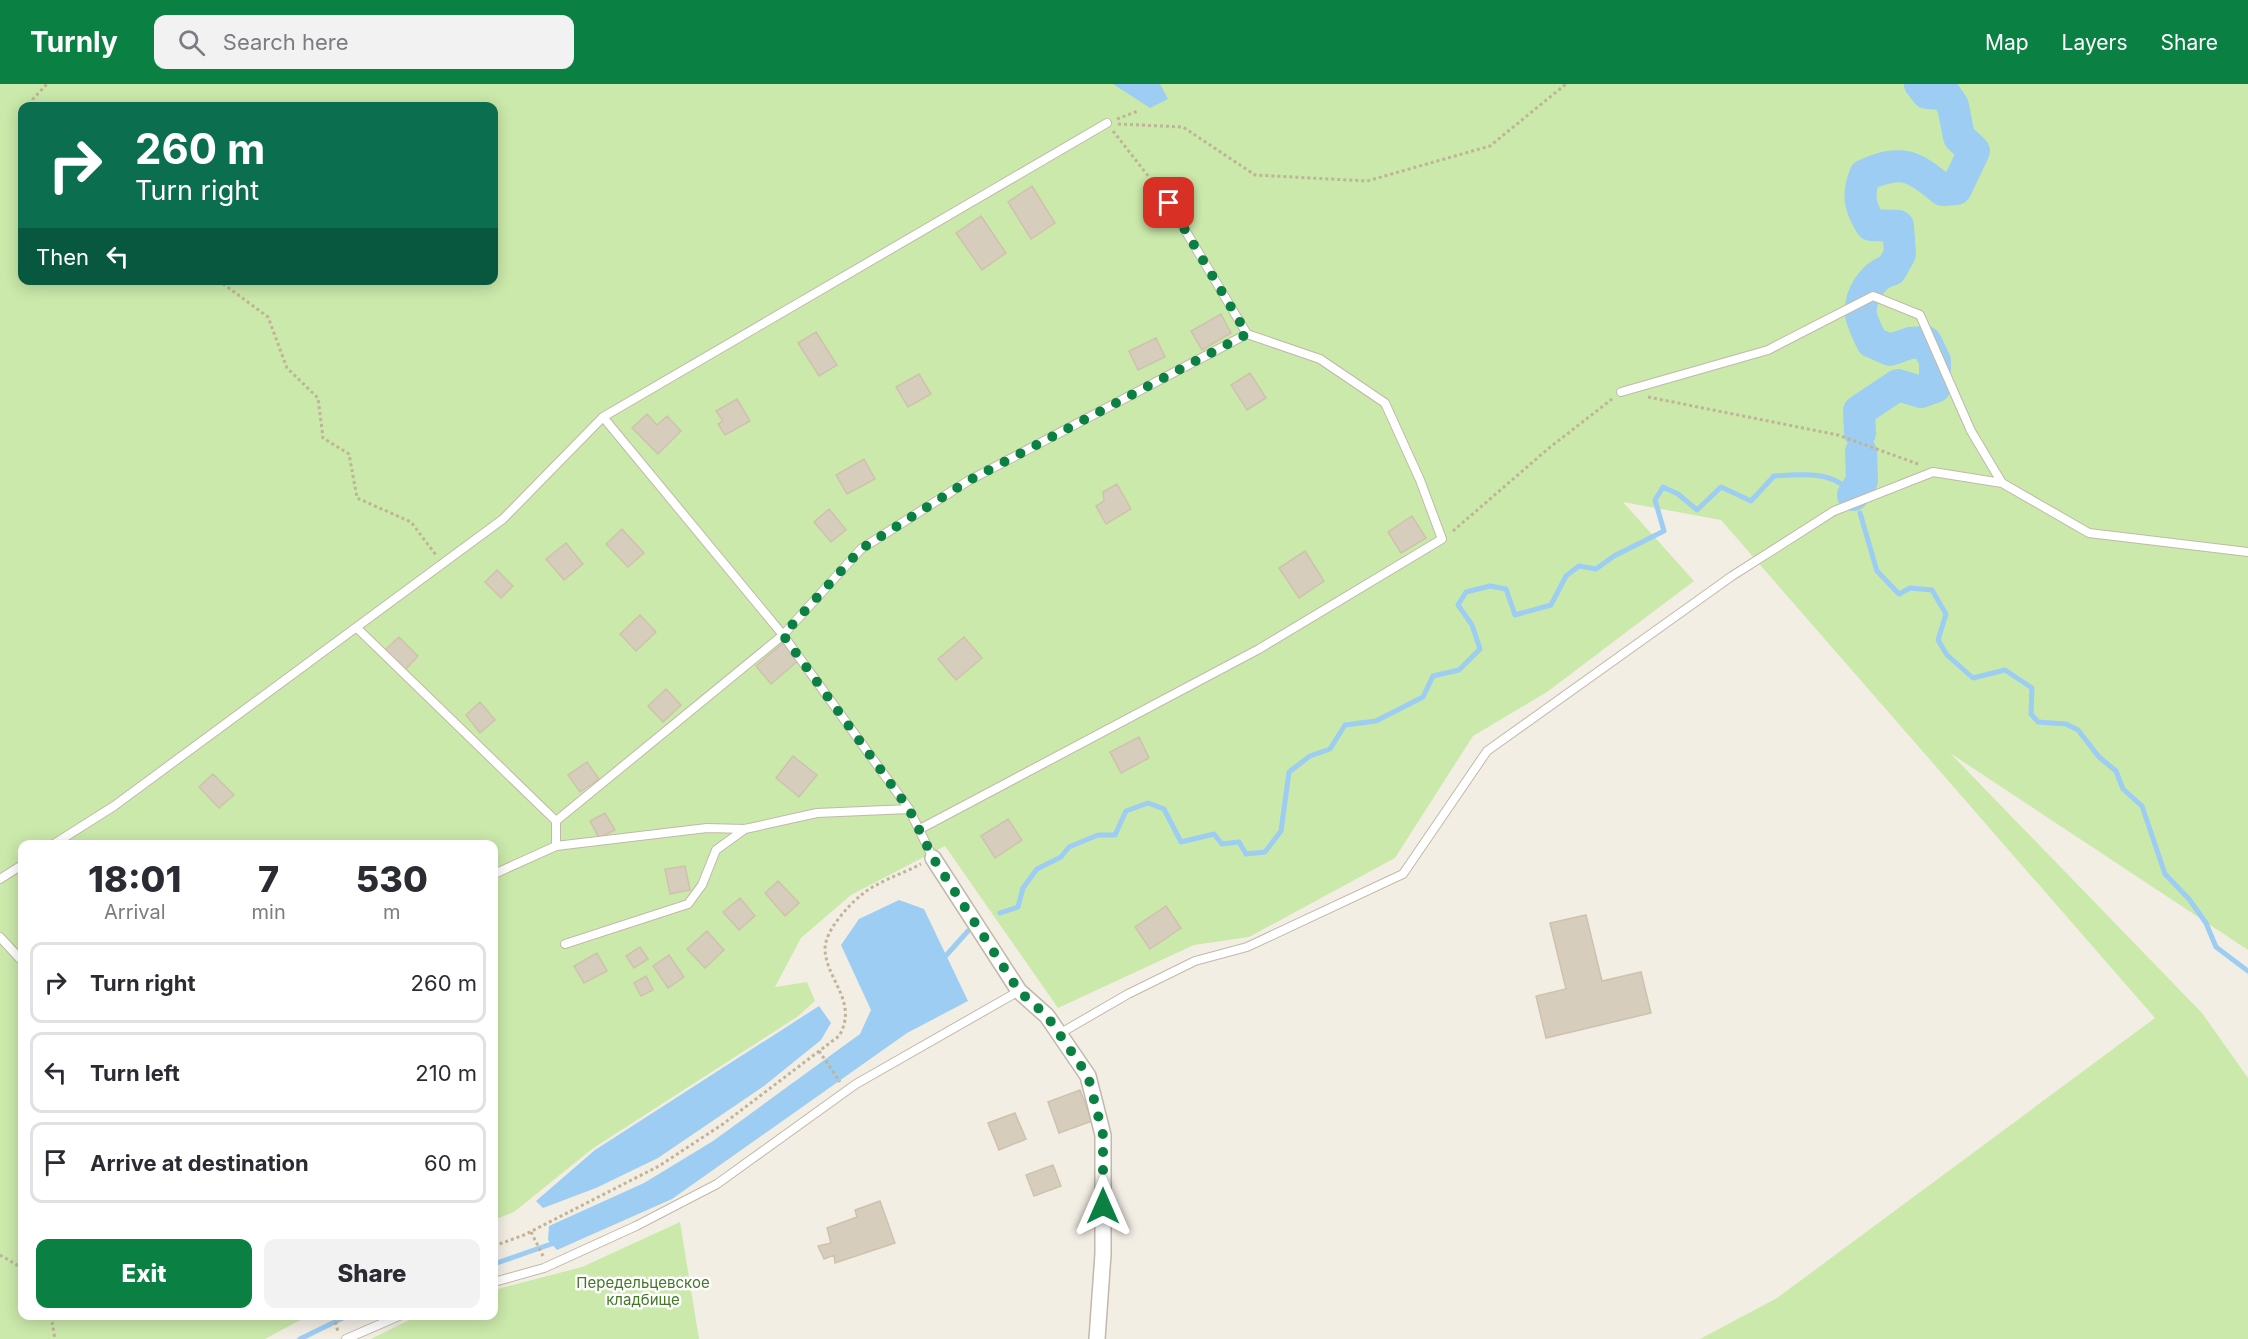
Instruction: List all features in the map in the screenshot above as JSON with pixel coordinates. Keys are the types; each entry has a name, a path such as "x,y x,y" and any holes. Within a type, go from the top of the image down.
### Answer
{"street":[{"path":"933,858 1019,991 1047,1016 1088,1076 1103,1135 1103,1254 1097,1339"}],"lane":[{"path":"60,840 114,806 503,519 603,417 1107,123"},
{"path":"920,829 1259,649 1442,539 1420,480 1385,403 1320,358 1247,334 1169,203"},
{"path":"1621,392 1768,350 1873,296 1920,315 1971,431 2002,483"},
{"path":"556,821 783,635 861,549 968,481 1247,334"},
{"path":"603,417 783,635 909,809 933,858"},
{"path":"1059,1034 1128,994 1195,961 1247,947 1403,874 1487,751 1732,576 1834,511 1933,472 2002,483 2089,533 2248,552"},
{"path":"357,628 556,821 556,846"},
{"path":"498,872 556,846 707,828 745,829 817,813 909,809"},
{"path":"565,944 688,904 702,885 716,850 745,829"},
{"path":"0,879 18,868"},
{"path":"0,937 18,957"},
{"path":"498,1281 544,1268 636,1226 717,1184 856,1084 1019,991"},
{"path":"346,1339 390,1320"}],"path":[{"path":"33,102 33,99 47,84"},
{"path":"1107,123 1183,127 1255,175 1367,181 1490,146 1566,84"},
{"path":"1107,123 1138,111"},
{"path":"1107,123 1169,203"},
{"path":"225,285 268,317 287,368 318,398 323,438 349,454 357,498 411,522 443,564"},
{"path":"1442,539 1549,448 1621,392 1838,435 1911,460 1933,472"},
{"path":"498,1244 531,1232 659,1166 723,1124 839,1036 846,1024 845,1008 825,949 830,931 860,896 933,858"},
{"path":"819,1051 838,1078"},
{"path":"531,1232 545,1260"},
{"path":"0,1255 18,1266"},
{"path":"52,1320 55,1339"},
{"path":"335,1320 338,1330"}],"green space":[{"path":"0,84 2248,84 2248,950 1950,753 2202,1013 2248,1078 2248,1339 1700,1339 1777,1298 2155,1018 1721,520 1623,502 1694,581 1547,692 1473,736 1395,858 1249,937 1194,945 1058,1008 945,846 851,895 801,938 775,987 807,982 815,1001 797,1017 592,1149 514,1212 498,1218 498,840 18,840 18,1320 301,1320 265,1339 0,1339"},
{"name":"Передельцевское кладбище","path":"680,1222 699,1339 371,1339 409,1320 498,1320 498,1289 582,1267"}],"water":[{"path":"1113,84 1160,84 1168,99 1150,108"},
{"path":"899,900 924,909 968,1001 907,1033 672,1199 557,1250 548,1240 549,1226 644,1183 713,1141 860,1034 871,1010 841,945 859,919"},
{"path":"819,1006 831,1023 821,1040 764,1086 658,1158 596,1188 543,1208 536,1201 595,1150"}],"building":[{"path":"1032,186 1055,223 1031,239 1008,202"},
{"path":"981,216 1006,253 982,270 956,233"},
{"path":"1221,314 1231,333 1202,350 1191,331"},
{"path":"816,332 837,365 819,376 798,343"},
{"path":"1156,338 1165,357 1138,370 1129,351"},
{"path":"1250,373 1266,398 1247,410 1231,385"},
{"path":"919,374 931,394 908,407 896,387"},
{"path":"737,399 750,421 725,435 718,424 723,421 716,411"},
{"path":"647,414 657,425 667,416 681,431 658,454 632,428"},
{"path":"864,459 875,479 847,494 836,475"},
{"path":"1117,484 1131,509 1106,524 1096,506 1104,501 1103,492"},
{"path":"829,509 846,530 831,542 814,522"},
{"path":"1412,516 1426,538 1401,553 1388,532"},
{"path":"622,529 644,553 628,567 606,544"},
{"path":"566,543 583,564 564,580 546,559"},
{"path":"1305,551 1324,581 1299,598 1279,568"},
{"path":"497,570 513,586 501,598 485,582"},
{"path":"640,615 656,632 636,651 620,634"},
{"path":"399,637 418,656 405,670 385,650"},
{"path":"964,637 982,658 956,680 938,659"},
{"path":"784,642 799,660 771,684 756,666"},
{"path":"666,689 681,705 663,722 648,706"},
{"path":"480,702 495,720 480,733 466,715"},
{"path":"1139,737 1149,758 1121,773 1110,752"},
{"path":"793,756 817,775 799,797 776,778"},
{"path":"587,762 599,779 580,792 568,775"},
{"path":"213,774 234,795 219,808 199,787"},
{"path":"605,813 615,830 599,838 590,821"},
{"path":"1008,819 1022,840 995,858 981,836"},
{"path":"685,866 690,890 670,894 665,869"},
{"path":"778,881 799,903 785,916 765,893"},
{"path":"740,898 755,916 739,930 723,912"},
{"path":"1166,906 1181,928 1150,949 1135,927"},
{"path":"1586,915 1602,981 1641,972 1651,1013 1546,1038 1536,996 1566,989 1550,923"},
{"path":"707,931 724,950 705,968 687,949"},
{"path":"640,947 648,959 634,968 626,956"},
{"path":"597,953 607,971 584,983 574,966"},
{"path":"669,955 684,977 668,988 653,966"},
{"path":"646,976 653,990 641,996 634,983"},
{"path":"1080,1090 1092,1121 1059,1133 1048,1102"},
{"path":"1015,1113 1026,1139 999,1150 988,1123"},
{"path":"1053,1165 1061,1186 1034,1196 1026,1175"},
{"path":"880,1201 895,1243 835,1263 834,1255 824,1259 818,1246 831,1243 827,1228 857,1217 855,1210"}],"waterway":[{"path":"1860,433 1859,411 1898,385 1921,392 1935,387 1935,361 1926,342 1910,343 1890,350 1872,342 1861,315 1862,301 1868,287 1878,276 1891,270 1900,254 1898,226 1871,225 1864,213 1860,195 1865,175 1889,167 1907,167 1923,175 1943,190 1956,189 1974,151 1959,137 1953,106 1945,94 1927,93 1920,84"},
{"path":"1853,495 1862,481 1861,452"},
{"path":"1000,913 1018,907 1023,888 1037,869 1061,857 1069,847 1098,835 1115,835 1126,811 1148,803 1164,809 1181,842 1214,834 1222,844 1239,842 1246,854 1265,852 1281,831 1289,772 1310,756 1330,749 1345,725 1376,721 1423,697 1433,676 1459,670 1480,649 1472,625 1458,605 1466,592 1490,586 1506,589 1515,615 1551,605 1566,576 1579,566 1596,569 1614,556 1664,531 1655,500 1663,487 1678,494 1697,510 1721,487 1751,501 1774,476 1807,475 1829,478 1839,482 1854,498"},
{"path":"1860,513 1877,571 1899,594 1910,588 1932,590 1946,614 1938,640 1947,655 1973,678 2005,670 2032,688 2031,714 2038,722 2066,724 2078,730 2099,757 2116,771 2123,789 2142,806 2165,874 2189,899 2206,923 2216,947 2248,971"},
{"path":"943,959 968,931"},
{"path":"498,1263 557,1242"},
{"path":"300,1339 339,1320"}],"route":[{"path":"1103,1206 1103,1135 1088,1076 1047,1016 1019,991 933,858 909,809 783,635 861,549 968,481 1247,334 1169,203"}]}
